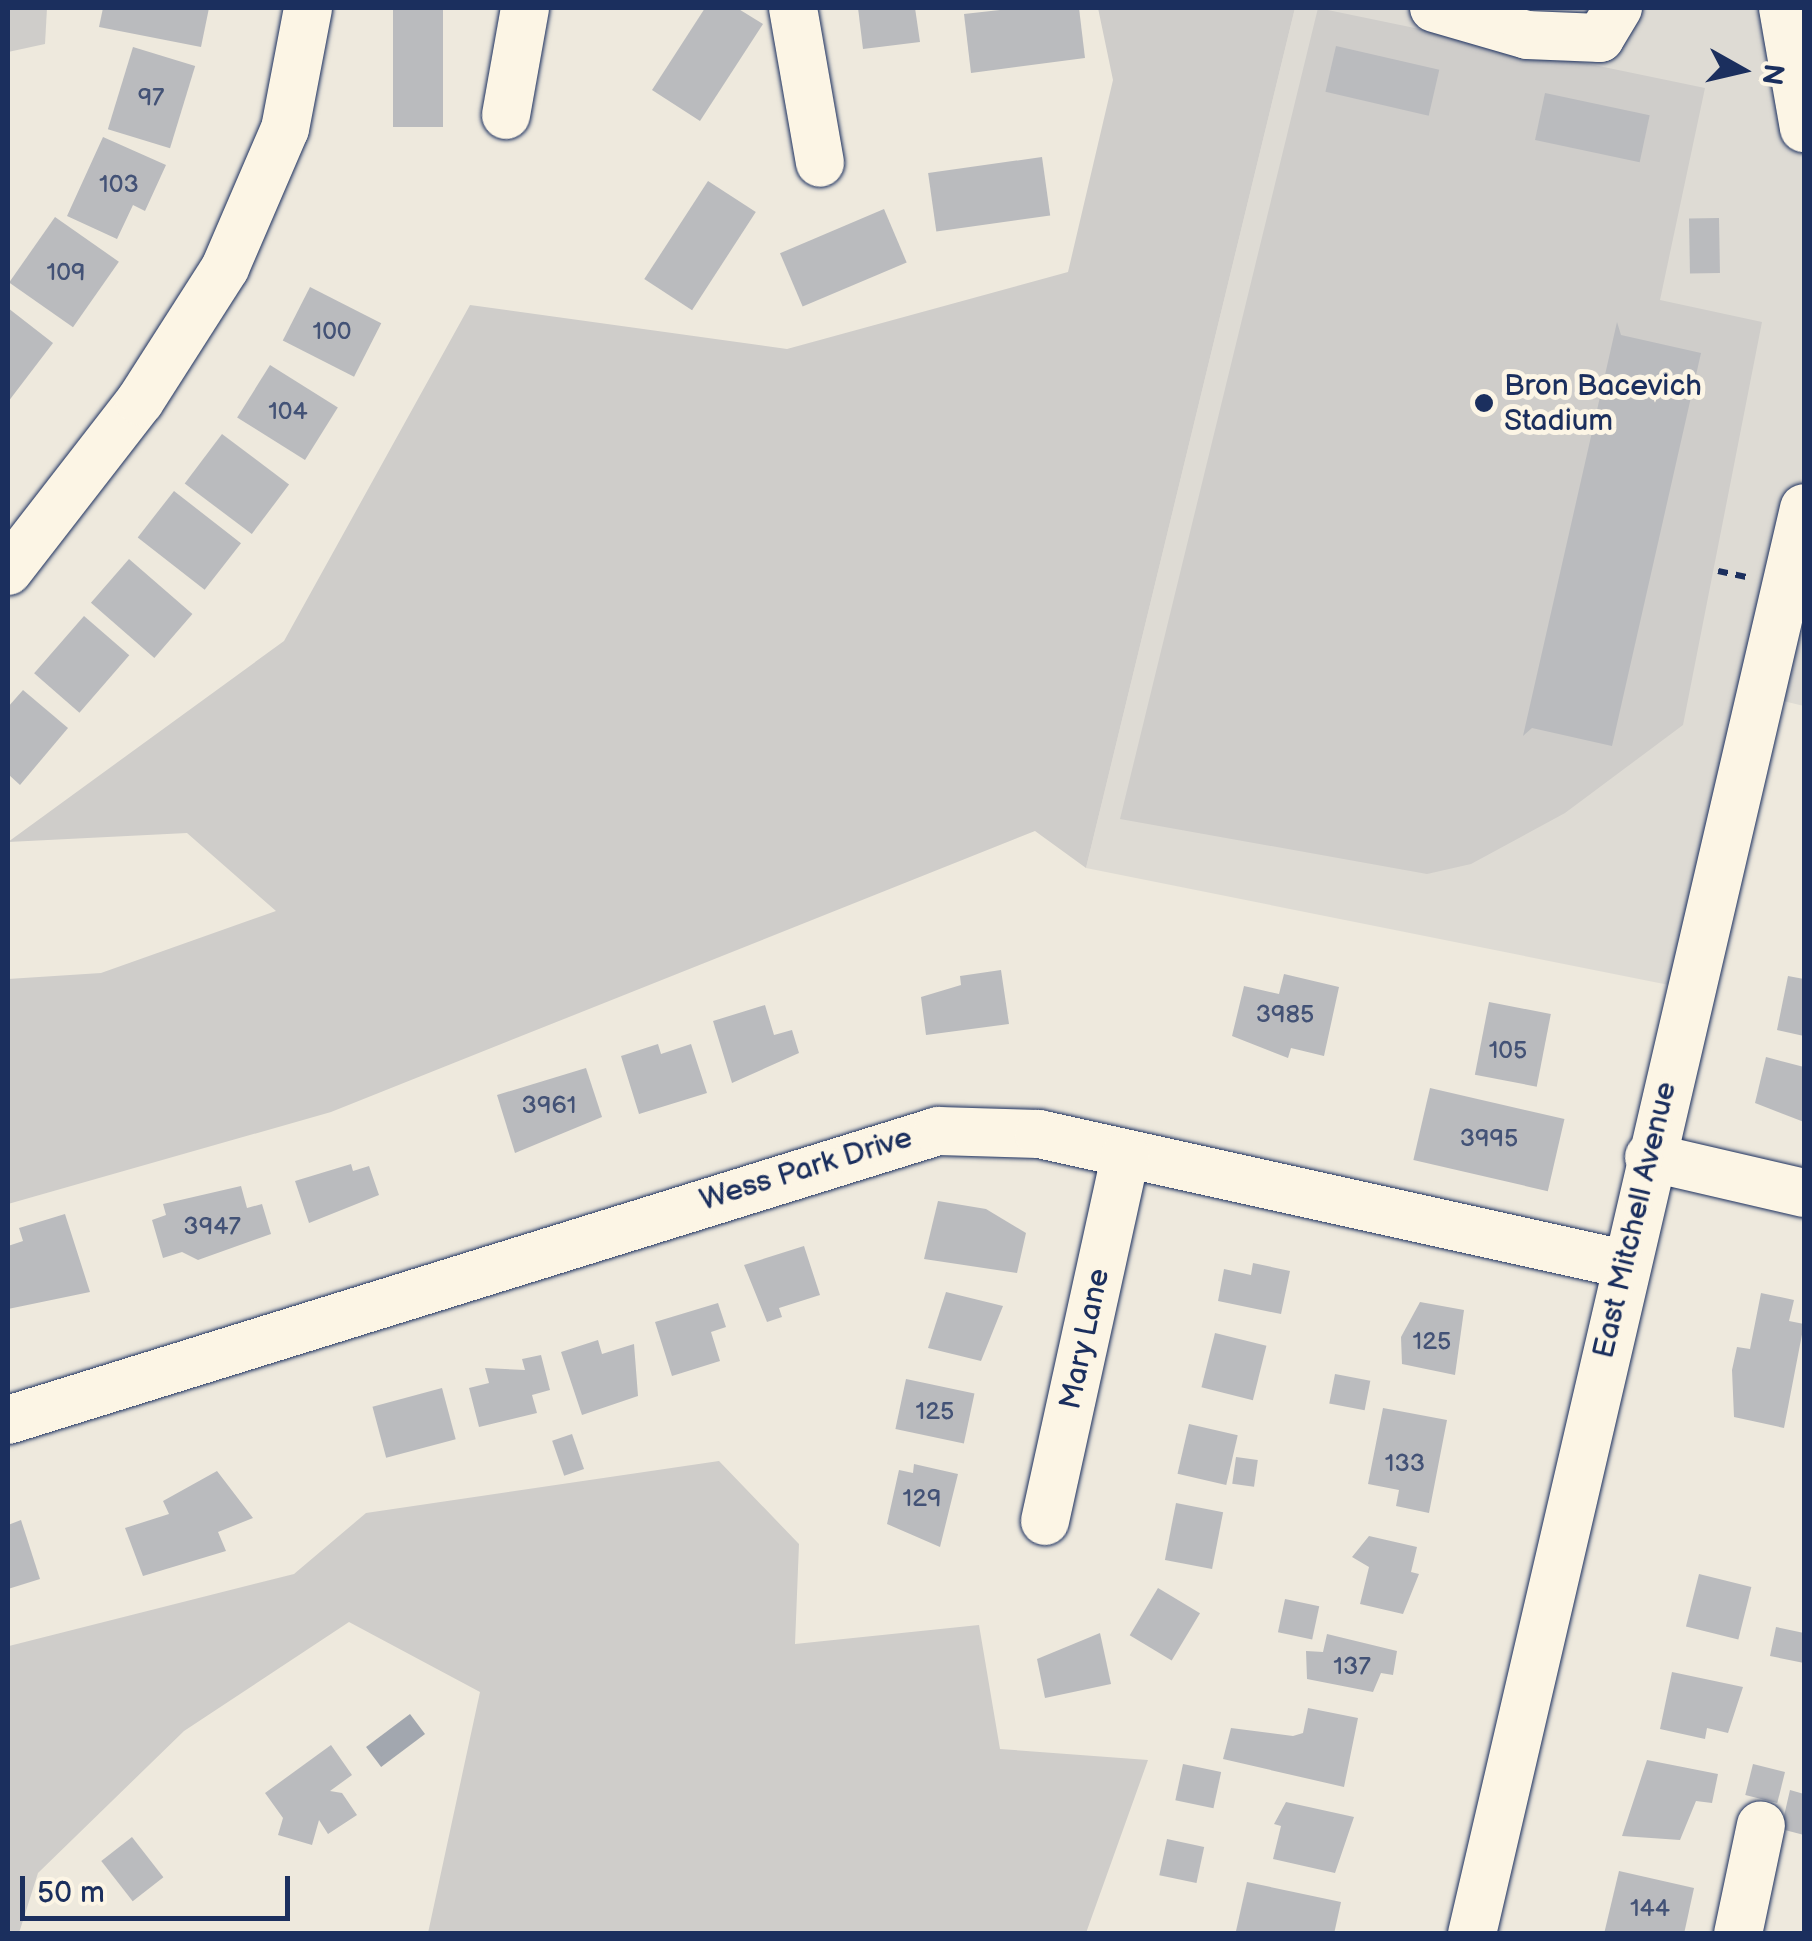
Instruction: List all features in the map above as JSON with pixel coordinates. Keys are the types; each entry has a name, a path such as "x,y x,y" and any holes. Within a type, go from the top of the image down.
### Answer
{"street":[{"path":"8,571 140,401 225,268 285,129 308,8"},
{"path":"506,115 524,8"},
{"path":"793,8 820,163"},
{"path":"1434,8 1527,34 1600,38 1618,8"},
{"path":"1783,8 1804,128"},
{"name":"East Mitchell Avenue","path":"1472,1934 1624,1264 1804,508"},
{"name":"Wess Park Drive","path":"8,1420 888,1140 989,1129 1624,1264"},
{"name":"Mary Lane","path":"1045,1521 1126,1156"},
{"path":"1649,1157 1804,1192"},
{"path":"1738,1934 1761,1826"}],"shaded area":[{"path":"8,8 47,8 45,44 8,52"},
{"path":"1098,8 1295,8 1086,868 1035,831 331,1112 8,1204 8,979 101,973 276,911 187,833 8,842 284,641 470,305 787,349 1068,272 1113,80"},
{"name":"Bron Bacevich Stadium","path":"1295,8 1783,8 1804,128 1804,706 1762,696 1689,989 1086,868"},
{"name":"Bron Bacevich Stadium","path":"1318,8 1705,88 1660,300 1762,322 1683,725 1565,813 1471,864 1427,874 1120,819"},
{"path":"719,1461 799,1544 795,1644 979,1625 1000,1749 1148,1760 1086,1933 428,1933 480,1692 349,1622 184,1731 38,1873 19,1933 8,1933 9,1646 294,1574 366,1513"},
{"path":"410,1714 425,1734 381,1767 366,1747"}],"building":[{"path":"103,8 209,8 201,47 99,27"},
{"path":"393,8 443,8 443,127 393,127"},
{"path":"705,8 737,8 763,24 700,121 652,90"},
{"path":"858,8 915,8 920,42 863,49"},
{"path":"1018,8 1079,8 1085,58 971,73 964,14"},
{"path":"1336,46 1439,70 1429,116 1325,92"},
{"path":"133,47 195,66 170,148 108,129"},
{"path":"1545,93 1650,115 1640,162 1535,140"},
{"path":"103,137 166,165 145,211 133,205 117,239 67,216"},
{"path":"1042,157 1050,215 936,231 928,173"},
{"path":"708,181 756,212 692,310 644,279"},
{"path":"884,209 907,262 803,307 780,253"},
{"path":"55,217 119,262 73,327 9,283"},
{"path":"1719,218 1720,273 1690,274 1689,219"},
{"path":"310,287 381,323 354,377 283,340"},
{"path":"8,308 53,343 8,402"},
{"path":"1617,322 1621,335 1701,353 1612,746 1532,728 1523,736"},
{"path":"270,365 338,407 305,460 237,418"},
{"path":"222,434 289,485 252,534 185,484"},
{"path":"174,491 241,543 205,590 138,537"},
{"path":"129,559 192,614 154,658 91,603"},
{"path":"84,616 129,655 79,713 34,673"},
{"path":"23,690 68,728 20,785 8,774 8,707"},
{"path":"1001,970 1009,1024 926,1035 921,997 961,985 960,976"},
{"path":"1284,974 1339,987 1324,1056 1291,1048 1288,1058 1232,1036 1244,986 1279,994"},
{"path":"1788,976 1804,979 1804,1036 1777,1030"},
{"path":"1489,1002 1551,1014 1537,1087 1475,1075"},
{"path":"765,1005 774,1035 792,1030 799,1053 732,1083 713,1021"},
{"path":"658,1044 661,1054 691,1044 707,1093 639,1114 621,1056"},
{"path":"1766,1057 1804,1067 1804,1122 1755,1103"},
{"path":"586,1068 602,1117 515,1153 497,1095"},
{"path":"1430,1088 1564,1119 1548,1191 1413,1160"},
{"path":"351,1164 353,1171 369,1166 379,1195 309,1223 295,1181"},
{"path":"241,1186 247,1208 262,1204 271,1234 198,1260 182,1252 163,1258 152,1220 166,1215 163,1204"},
{"path":"938,1201 986,1209 1026,1233 1017,1273 924,1259"},
{"path":"65,1214 90,1292 8,1309 8,1246 23,1241 19,1228"},
{"path":"804,1246 820,1295 779,1308 782,1317 767,1322 744,1265"},
{"path":"1253,1263 1290,1271 1281,1314 1218,1301 1224,1269 1251,1275"},
{"path":"946,1292 1003,1306 981,1361 928,1348"},
{"path":"1761,1293 1794,1300 1789,1321 1804,1324 1784,1428 1734,1417 1732,1370 1737,1347 1750,1349"},
{"path":"1420,1302 1464,1310 1455,1375 1402,1364 1401,1337"},
{"path":"718,1303 726,1327 711,1332 720,1361 672,1376 655,1322"},
{"path":"1215,1333 1266,1346 1253,1400 1201,1387"},
{"path":"598,1340 602,1354 634,1344 638,1396 582,1415 561,1352"},
{"path":"541,1355 550,1390 532,1395 537,1413 479,1427 469,1388 489,1383 485,1368 525,1370 522,1359"},
{"path":"1335,1374 1370,1381 1365,1410 1329,1403"},
{"path":"906,1379 974,1394 964,1443 895,1429"},
{"path":"442,1388 456,1439 386,1458 372,1407"},
{"path":"1383,1408 1447,1420 1429,1513 1396,1506 1399,1490 1368,1484"},
{"path":"1189,1424 1238,1435 1226,1485 1178,1474"},
{"path":"572,1434 584,1469 564,1476 552,1441"},
{"path":"1236,1457 1258,1460 1254,1487 1232,1484"},
{"path":"914,1464 958,1474 940,1547 887,1524 899,1470 913,1473"},
{"path":"217,1471 253,1518 218,1532 226,1551 143,1576 125,1528 169,1514 163,1501"},
{"path":"1176,1503 1223,1512 1212,1569 1165,1560"},
{"path":"21,1520 40,1579 8,1589 8,1525"},
{"path":"1369,1536 1417,1547 1411,1572 1419,1574 1403,1614 1360,1604 1369,1567 1352,1557"},
{"path":"1699,1574 1751,1587 1738,1639 1686,1626"},
{"path":"1158,1588 1200,1613 1172,1660 1130,1635"},
{"path":"1285,1599 1319,1606 1312,1640 1278,1632"},
{"path":"1776,1627 1804,1633 1804,1663 1770,1656"},
{"path":"1100,1633 1111,1684 1045,1698 1037,1659"},
{"path":"1327,1634 1397,1651 1393,1675 1381,1673 1373,1692 1307,1679 1306,1651 1323,1652"},
{"path":"1672,1672 1743,1687 1728,1733 1707,1728 1705,1739 1660,1729"},
{"path":"1308,1708 1358,1718 1344,1787 1223,1759 1231,1728 1293,1736 1303,1733"},
{"path":"331,1745 352,1775 330,1791 342,1793 357,1815 328,1834 319,1820 312,1845 278,1835 283,1818 265,1793"},
{"path":"1647,1760 1718,1774 1712,1803 1696,1801 1680,1840 1622,1836"},
{"path":"1183,1764 1221,1772 1213,1808 1175,1800"},
{"path":"1753,1764 1785,1772 1777,1803 1745,1795"},
{"path":"1790,1790 1804,1794 1804,1835 1781,1829"},
{"path":"1286,1802 1354,1817 1335,1873 1273,1859 1281,1826 1274,1824"},
{"path":"132,1837 163,1877 133,1901 101,1861"},
{"path":"1167,1839 1204,1847 1196,1883 1159,1875"},
{"path":"1619,1871 1694,1888 1684,1934 1604,1934"},
{"path":"1247,1882 1341,1902 1334,1934 1236,1931"}],"place":[{"name":"Bron Bacevich Stadium","path":"1484,403"}]}
